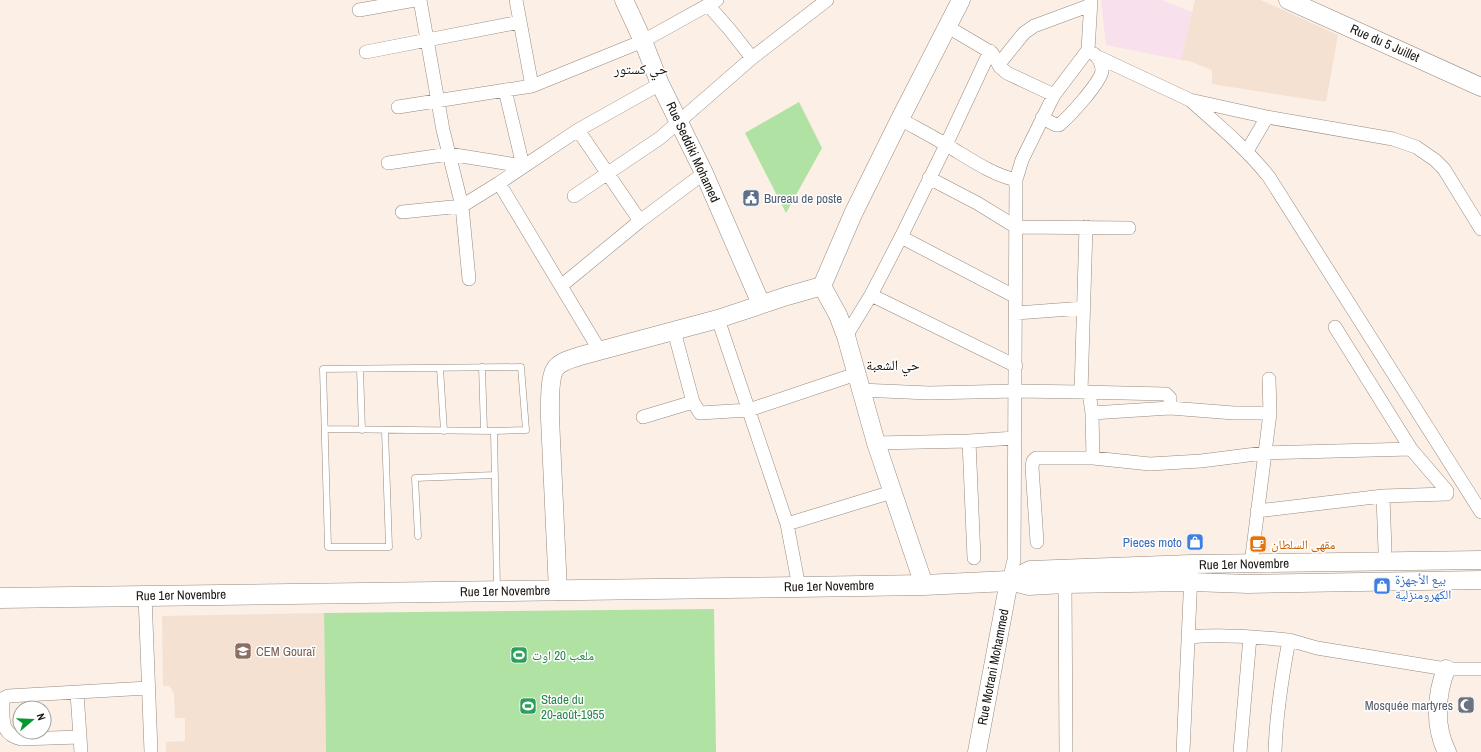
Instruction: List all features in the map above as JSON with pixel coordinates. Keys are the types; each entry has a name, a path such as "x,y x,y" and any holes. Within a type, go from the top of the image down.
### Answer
{"main road":[{"name":"Rue 1er Novembre","path":"0,598 924,585 1009,581"}],"street":[{"path":"359,10 415,0"},
{"path":"420,0 438,101 462,206 469,279"},
{"path":"516,0 532,86"},
{"name":"Rue Seddiki Mohamed","path":"624,0 644,41 660,84 704,173 761,304"},
{"path":"574,196 660,138 752,58 828,0"},
{"path":"822,286 853,214 961,0"},
{"name":"Rue du 5 Juillet","path":"1288,0 1481,87"},
{"path":"398,107 532,86 644,41 713,2 730,30 752,58"},
{"path":"999,64 1024,33 1034,26 1091,3 1093,53 1102,66 1102,71 1098,80 1060,125 1056,125 1042,118"},
{"path":"366,52 520,22"},
{"path":"948,27 990,51 1002,69 1007,73 1054,95"},
{"path":"846,336 871,295 901,237 990,51"},
{"path":"1009,581 1014,560 1016,438 1016,180 1022,160 1054,95 1093,53"},
{"path":"1093,53 1190,100 1267,117 1393,139 1416,147 1435,160 1444,169 1481,229"},
{"path":"402,212 462,206 578,130 660,84"},
{"path":"505,90 523,166"},
{"path":"1190,100 1247,151 1276,187 1481,512"},
{"path":"1247,151 1267,117"},
{"path":"900,119 988,170 1004,177 1016,180"},
{"path":"578,130 640,221"},
{"path":"388,163 449,154 523,166"},
{"path":"561,286 640,221 704,173"},
{"path":"929,178 977,203 1016,227 1129,228"},
{"path":"499,183 600,351"},
{"path":"1086,227 1084,308 1085,392 1092,413 1093,458"},
{"path":"901,237 1016,297"},
{"path":"558,591 550,393 555,369 562,363 580,356 718,319 761,304 822,286"},
{"path":"822,286 838,315 846,336 876,443 924,585"},
{"path":"871,295 1016,366"},
{"path":"1016,313 1084,308"},
{"path":"718,319 787,524 799,587"},
{"path":"1256,511 1383,496 1447,494 1447,491 1411,449 1335,327"},
{"path":"674,331 692,402 700,413 749,410 858,382 929,393 1016,391 1166,394 1170,398 1170,408"},
{"path":"1251,564 1256,511 1270,413 1269,379"},
{"path":"643,417 692,402"},
{"path":"1092,413 1170,408 1234,413 1270,413"},
{"path":"876,443 969,441 1016,438"},
{"path":"969,441 974,558"},
{"path":"1036,542 1032,467 1033,461 1036,458 1093,458 1150,464 1201,461 1264,453 1411,449"},
{"path":"787,524 892,492"},
{"path":"1383,496 1385,550"},
{"name":"Rue 1er Novembre","path":"1009,581 1030,570 1191,564 1481,560"},
{"path":"1183,752 1192,582 1191,564"},
{"name":"Rue 1er Novembre","path":"1009,581 1029,586 1192,582 1248,584 1481,580"},
{"name":"Rue Motrani Mohammed","path":"977,752 1009,581"},
{"path":"1065,584 1066,752"},
{"path":"146,595 151,752"},
{"path":"1188,637 1206,635 1289,640 1317,648 1446,669 1481,669"},
{"path":"1240,752 1250,637"},
{"path":"1275,752 1275,738 1284,665 1289,640"},
{"path":"1446,669 1441,682 1438,717 1442,743 1447,752"},
{"path":"80,737 21,739 14,737 7,731 3,724 3,701 8,696 148,688"},
{"path":"77,693 81,752"}],"lane":[{"path":"482,367 484,431"},
{"path":"325,429 385,431 526,430 521,367 323,369 328,547 388,547 385,431"},
{"path":"440,368 444,431"},
{"path":"360,369 362,430"},
{"path":"494,431 497,591"},
{"path":"418,536 415,478 495,475"}],"shaded area":[{"path":"1101,0 1161,0 1192,12 1181,60 1106,45"},
{"path":"1195,0 1261,0 1338,35 1326,102 1212,84 1212,70 1189,61 1181,60"},
{"name":"CEM Gouraï","path":"324,613 326,752 166,752 166,742 185,741 185,718 175,718 174,695 169,686 163,686 162,616"}],"green space":[{"path":"799,102 822,148 786,213 745,133"},
{"name":"ملعب 20 اوت","path":"714,609 716,752 326,752 324,613"}],"place":[{"name":"Bureau de poste","path":"751,198"},
{"name":"Pieces moto","path":"1195,542"},
{"name":"مقهى السلطان","path":"1258,544"},
{"name":"بيع الأجهزة الكهرومنزلية","path":"1382,586"},
{"name":"CEM Gouraï","path":"243,651"},
{"name":"ملعب 20 اوت","path":"519,655"},
{"name":"Mosquée martyres","path":"1466,705"},
{"name":"Stade du 20-août-1955","path":"528,706"}],"district":[{"name":"حي كستور","path":"641,69"},
{"name":"حي الشعبة","path":"893,365"}]}
